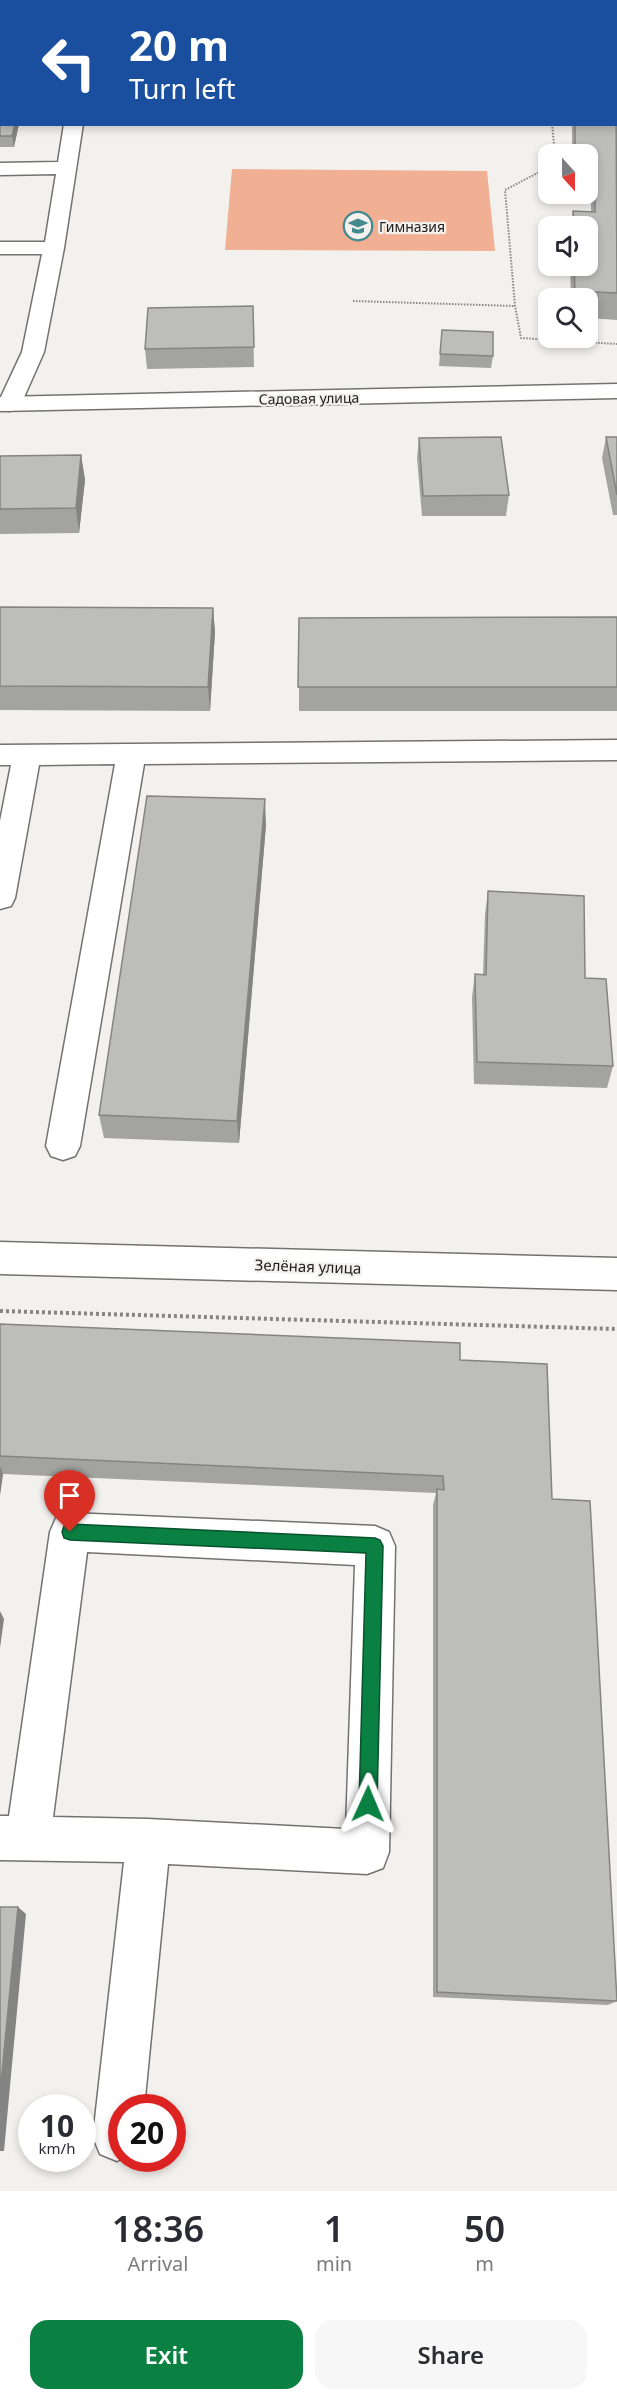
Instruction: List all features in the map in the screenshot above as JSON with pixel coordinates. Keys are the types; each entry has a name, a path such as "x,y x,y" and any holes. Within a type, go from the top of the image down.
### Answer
{"street":[{"path":"5,404 33,352 54,248 65,168 74,126"},
{"path":"0,169 65,168"},
{"path":"0,248 54,248"},
{"name":"Садовая улица","path":"5,404 617,392"},
{"path":"0,898 14,755 617,750"},
{"path":"63,1146 131,755"},
{"name":"Зелёная улица","path":"0,1258 617,1275"},
{"path":"70,1532 375,1546 367,1851 148,1841 14,1839 70,1532"},
{"path":"122,2094 148,1841"}],"path":[{"path":"552,126 554,144"},
{"path":"538,173 505,190 515,306 521,338 617,344"},
{"path":"353,301 515,306"},
{"path":"0,1311 617,1329"}],"shaded area":[{"path":"232,169 487,171 495,251 225,250"}],"building":[{"path":"0,126 14,126 12,136 0,136"},
{"path":"575,126 616,126 617,293 598,292 598,288 575,288 574,276 598,276 598,216 573,216 573,211 595,212 595,204 598,204 598,144 575,144"},
{"path":"253,306 254,347 145,349 148,308"},
{"path":"442,330 493,332 493,356 440,354"},
{"path":"501,437 509,495 423,496 419,438"},
{"path":"606,437 617,437 617,495"},
{"path":"81,455 76,508 0,509 0,456"},
{"path":"0,607 213,608 208,687 0,686"},
{"path":"617,617 617,687 298,687 299,618"},
{"path":"147,796 265,799 237,1121 99,1115"},
{"path":"488,891 584,896 585,978 606,979 613,1066 477,1062 475,974 486,975"},
{"path":"0,1324 460,1343 460,1360 547,1364 552,1499 590,1501 617,2001 437,1992 437,1489 444,1490 443,1476 0,1456"},
{"path":"0,1907 18,1907 0,2093"}],"place":[{"name":"Гимназия","path":"358,226"}],"route":[{"path":"70,1532 375,1546 368,1804"}]}
